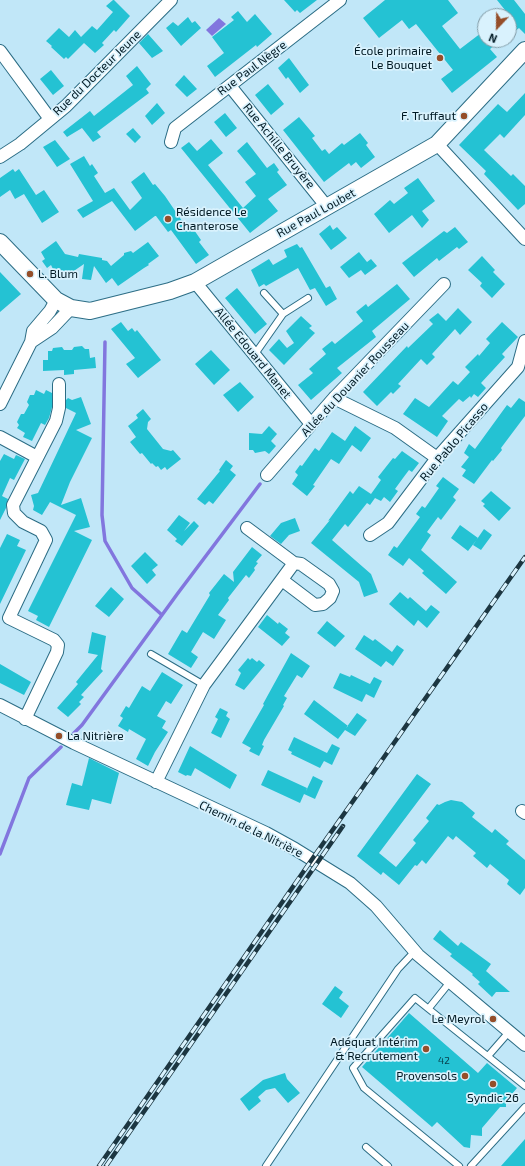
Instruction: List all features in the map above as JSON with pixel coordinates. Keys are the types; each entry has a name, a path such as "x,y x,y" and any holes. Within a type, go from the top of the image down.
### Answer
{"street":[{"name":"Rue du Docteur Jeune","path":"0,157 20,144 66,106 171,0"},
{"name":"Rue Paul Nègre","path":"171,142 175,128 340,0"},
{"name":"Rue Paul Loubet","path":"0,242 56,300 71,308 90,311 170,291 195,282 437,144 525,50"},
{"path":"0,51 50,118"},
{"name":"Rue Achille Bruyère","path":"230,86 327,207"},
{"path":"437,144 525,239"},
{"name":"Allée Edouard Manet","path":"195,282 311,424"},
{"name":"Allée du Douanier Rousseau","path":"267,475 334,398 444,284"},
{"path":"0,404 31,342 33,331 50,311 56,300"},
{"path":"31,342 52,328 71,308"},
{"name":"Rue Pablo Picasso","path":"370,534 388,523 437,458 518,367 525,341"},
{"path":"25,719 57,652 58,645 54,640 9,618 46,540 41,531 23,522 14,513 13,505 56,421 59,408 59,384"},
{"path":"334,398 395,428 437,458"},
{"path":"0,437 37,457"},
{"path":"247,528 294,563 301,564 329,584 333,591 330,598 323,604 315,605 282,580"},
{"path":"156,782 204,685 294,563"},
{"name":"Chemin de la Nitrière","path":"0,705 25,719 266,833 350,883 376,906 415,952 525,1045"}],"lane":[{"path":"264,293 283,314"},
{"path":"255,354 283,314 308,298"},
{"path":"151,654 204,685"},
{"path":"266,1166 398,969 415,952"},
{"path":"429,1008 450,982"},
{"path":"459,1166 364,1088 353,1068 415,998 525,1086"},
{"path":"488,1056 509,1032"},
{"path":"471,1166 525,1106"},
{"path":"366,1147 388,1166"}],"shaded area":[{"path":"219,18 226,24 212,36 206,30"}],"building":[{"path":"113,0 130,16 116,32 114,30 102,43 104,45 95,53 84,43 68,59 66,57 64,59 46,41 59,28 69,37 75,30 81,37 92,26 97,30 113,12 106,6"},
{"path":"284,0 317,0 300,13 297,10 295,12"},
{"path":"385,0 448,0 458,13 442,26 460,49 477,36 477,48 491,48 490,49 497,57 452,93 441,79 453,70 416,24 409,29 402,20 379,38 363,18"},
{"path":"497,0 514,0 525,14 525,34 519,28 517,30 517,8 503,8"},
{"path":"238,11 247,22 255,14 272,34 257,47 256,45 215,77 207,66 224,53 212,37 234,20 231,17"},
{"path":"188,17 192,23 195,21 201,28 181,46 166,28 173,22 178,26"},
{"path":"148,34 163,51 152,58 139,43"},
{"path":"289,58 309,85 300,93 288,77 286,79 278,68"},
{"path":"137,66 151,84 146,89 149,93 97,132 101,137 93,142 82,128 67,137 63,132 90,111 94,116 133,85 126,76"},
{"path":"51,70 64,86 53,95 40,79"},
{"path":"184,75 197,89 187,97 175,85"},
{"path":"268,84 284,104 271,115 255,95"},
{"path":"525,93 525,115 504,138 500,134 484,150 511,176 513,174 525,186 525,204 518,210 484,174 486,171 459,145 498,104 507,112"},
{"path":"157,103 165,113 152,125 145,116"},
{"path":"225,113 237,128 226,137 214,122"},
{"path":"299,117 315,136 312,138 322,151 325,149 329,154 342,143 344,145 360,133 368,143 366,145 375,157 361,168 356,162 351,166 349,163 324,182 283,130"},
{"path":"133,128 141,137 135,143 126,134"},
{"path":"211,139 223,153 208,165 243,208 256,196 245,182 256,174 237,151 247,142 267,168 274,163 279,170 277,172 287,185 268,199 278,211 250,233 181,148 189,142 197,151"},
{"path":"55,140 70,159 57,167 43,147"},
{"path":"84,156 90,166 92,164 98,173 94,176 105,193 114,188 130,210 142,198 131,182 144,172 153,185 155,184 165,196 182,221 183,220 190,229 192,227 201,240 199,242 209,255 196,264 171,230 168,232 156,216 135,231 112,201 83,218 77,210 93,201 70,164"},
{"path":"13,169 15,172 19,169 36,195 44,190 59,212 42,223 24,194 15,199 10,190 0,197 0,178"},
{"path":"418,178 435,201 422,211 429,220 422,228 412,215 389,233 374,214 390,200 394,204 408,193 404,188"},
{"path":"330,225 333,230 337,227 347,238 331,250 319,234"},
{"path":"455,227 468,242 459,249 457,247 439,261 437,258 414,277 402,263 444,231 447,233"},
{"path":"56,241 65,254 78,257 79,254 102,258 102,260 107,261 111,266 124,255 124,253 131,251 133,253 148,242 159,256 148,264 149,265 118,286 112,278 106,283 94,266 91,280 82,279 84,264 65,277 59,268 54,271 51,265 47,268 42,261 45,259 41,252"},
{"path":"297,244 300,248 302,247 326,288 330,286 337,299 326,306 315,288 310,290 298,268 266,286 264,284 259,287 251,270 269,259 273,265 287,257 284,250"},
{"path":"359,252 367,262 371,259 377,266 365,275 361,270 349,278 340,267"},
{"path":"482,256 495,270 493,272 505,284 492,298 480,286 482,283 468,270"},
{"path":"0,272 21,294 0,312"},
{"path":"397,284 410,299 372,331 376,337 337,368 342,373 311,400 298,385 313,373 309,369 326,354 322,349 332,341 335,344 363,321 356,312 366,304 368,307"},
{"path":"237,288 267,324 255,334 225,298"},
{"path":"458,308 472,322 460,335 455,329 432,354 435,357 427,365 421,359 398,384 401,386 393,394 391,392 377,406 363,392 407,346 408,348 433,324 429,320 438,313 446,321"},
{"path":"301,316 312,326 309,328 315,333 284,365 269,350 279,339 287,348 294,343 286,331"},
{"path":"121,322 128,331 132,328 135,332 137,330 161,360 138,378 126,364 135,358 111,329"},
{"path":"502,322 518,337 502,354 505,357 481,383 486,388 478,397 474,394 471,398 470,396 463,402 459,399 442,416 448,421 437,437 403,414 415,398 429,407 453,381 458,385 470,372 465,367 478,354 479,356 490,343 486,339"},
{"path":"82,346 85,349 89,349 90,358 95,357 96,368 74,370 74,374 64,375 64,370 43,371 43,360 48,360 48,351 52,351 53,348 62,347 64,350 72,350 74,347"},
{"path":"211,350 230,370 214,385 195,364"},
{"path":"240,382 254,397 238,412 223,395"},
{"path":"36,390 44,394 46,390 52,393 52,407 45,425 41,423 32,441 23,437 25,433 17,428 19,425 17,422 21,414 24,414 29,405 27,402 30,395 34,395"},
{"path":"81,397 91,424 76,430 92,438 70,482 61,505 81,498 90,527 74,531 92,540 49,627 36,620 38,616 28,611 76,515 50,502 42,515 33,510 34,506 31,495 38,493 76,413 66,408 66,400 68,398 72,400"},
{"path":"519,398 525,402 525,416 501,448 502,450 493,461 492,460 474,484 462,476 466,470 461,467 469,457 464,453 469,444 475,449 507,405 511,408"},
{"path":"143,409 151,419 148,422 147,429 163,449 173,450 181,459 167,470 165,467 161,470 158,466 156,467 152,463 151,464 130,442 136,437 128,426 138,418 136,415"},
{"path":"269,426 277,434 271,441 276,446 269,454 265,451 255,453 253,450 249,450 249,433 262,434"},
{"path":"355,426 371,438 361,452 352,445 339,464 331,459 313,485 315,486 307,496 292,484 298,475 295,472 300,465 302,466 315,448 319,451 332,432 345,441"},
{"path":"402,451 419,463 412,472 409,470 403,478 395,489 398,491 390,502 384,497 381,501 375,498 370,505 367,503 348,527 345,524 332,540 371,574 378,592 364,597 359,582 311,543 330,520 328,521 350,491 353,494 359,486 371,494 381,480 378,477 393,458 395,459"},
{"path":"4,454 14,459 16,455 25,459 14,480 10,478 2,496 8,499 6,508 0,520 0,461"},
{"path":"226,460 233,466 230,470 236,475 213,504 209,501 205,505 197,499 220,471 219,470"},
{"path":"443,477 459,489 453,497 456,500 441,520 438,517 427,532 431,535 421,550 457,582 446,594 422,573 424,571 409,558 403,566 388,555 394,546 397,548 420,517 416,514 422,506 425,508 439,488 436,486"},
{"path":"491,491 511,508 499,521 483,506 485,504 481,501"},
{"path":"179,515 190,523 184,531 194,521 199,526 182,546 175,541 177,539 167,530"},
{"path":"295,518 300,531 289,535 281,544 270,536 281,523"},
{"path":"460,525 478,538 468,551 451,538"},
{"path":"484,529 492,535 481,550 473,545"},
{"path":"7,534 20,540 17,546 26,550 0,604 0,548"},
{"path":"252,547 262,555 256,562 258,563 254,568 255,570 249,578 246,575 228,598 229,600 218,615 226,620 214,639 203,632 191,652 198,657 191,668 168,654 182,630 187,633 210,595 209,593 224,574 234,582 233,572"},
{"path":"145,552 158,565 152,570 156,575 147,584 131,566"},
{"path":"111,587 124,599 109,617 95,606"},
{"path":"400,592 408,599 410,597 426,611 431,605 440,612 427,628 418,620 414,626 389,604"},
{"path":"267,615 278,624 279,622 288,629 285,633 290,637 282,646 258,627"},
{"path":"327,621 345,636 335,647 317,633"},
{"path":"92,632 106,636 101,669 103,671 81,695 84,697 79,702 81,704 68,717 57,708 78,684 76,682 98,655 88,653"},
{"path":"364,635 373,641 375,639 392,652 397,645 404,650 393,666 386,661 381,667 355,649"},
{"path":"291,653 310,666 302,678 297,675 284,696 287,698 283,705 284,706 264,740 262,745 264,746 259,756 249,751 251,748 242,743"},
{"path":"248,658 250,660 252,658 257,662 259,660 265,665 244,690 235,685 241,673 238,670"},
{"path":"0,664 31,682 24,695 0,683"},
{"path":"162,672 183,685 171,704 166,701 157,716 166,721 162,728 168,732 148,766 136,759 146,739 129,729 128,732 118,726 123,718 120,716 126,706 129,708 142,686 150,691"},
{"path":"340,673 350,677 351,675 370,684 374,677 382,681 374,698 366,694 362,702 333,688"},
{"path":"314,700 348,726 357,713 367,720 355,736 345,730 338,739 304,714"},
{"path":"220,708 228,712 226,716 230,719 221,738 211,733 218,719 215,717"},
{"path":"294,737 327,753 332,744 340,748 332,765 324,761 320,768 291,754 292,752 288,750"},
{"path":"190,746 237,775 230,789 195,768 191,776 186,776 178,772"},
{"path":"89,758 119,773 111,804 92,799 89,810 66,805 72,783 82,786"},
{"path":"268,770 307,788 306,791 313,776 323,781 315,799 304,794 300,803 261,785"},
{"path":"417,774 431,784 379,853 396,867 416,843 413,840 429,821 426,818 437,804 439,805 451,800 462,802 475,813 472,817 492,833 495,829 509,841 506,844 525,860 525,888 520,895 507,884 509,880 490,864 487,868 473,856 476,853 456,836 453,840 448,836 426,864 422,860 417,866 415,865 399,885 383,872 381,875 357,856"},
{"path":"440,930 458,946 461,942 491,964 486,971 510,992 496,992 492,997 478,984 480,982 472,975 473,974 450,956 452,954 433,939"},
{"path":"335,986 343,992 339,998 349,1006 341,1018 322,1004"},
{"path":"409,1013 478,1073 487,1063 517,1088 506,1101 506,1107 500,1107 482,1128 482,1136 471,1135 470,1148 464,1147 437,1122 432,1127 362,1067"},
{"path":"285,1073 287,1079 300,1093 288,1103 275,1088 266,1090 258,1097 261,1101 249,1111 240,1099 263,1080"},
{"path":"525,1139 525,1166 501,1166"}],"waterway":[{"path":"105,342 102,515 105,541 132,588 162,615"},
{"path":"74,733 82,725 178,593 260,484"},
{"path":"0,854 29,778 61,747"}],"railway":[{"path":"99,1166 315,855 525,557"},
{"path":"106,1166 343,826"}],"place":[{"name":"École primaire Le Bouquet","path":"440,58"},
{"name":"F. Truffaut","path":"464,116"},
{"name":"Résidence Le Chanterose","path":"168,219"},
{"name":"L. Blum","path":"30,274"},
{"name":"La Nitrière","path":"59,736"},
{"name":"Le Meyrol","path":"493,1019"},
{"name":"Adéquat Intérim & Recrutement","path":"426,1049"},
{"name":"Provensols","path":"465,1076"},
{"name":"Syndic 26","path":"493,1084"}]}
